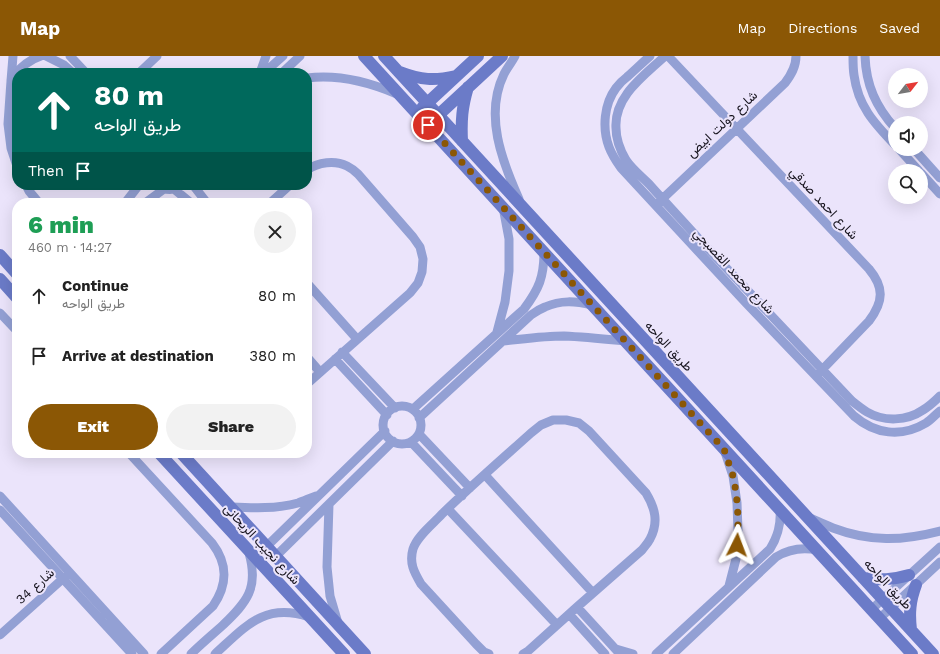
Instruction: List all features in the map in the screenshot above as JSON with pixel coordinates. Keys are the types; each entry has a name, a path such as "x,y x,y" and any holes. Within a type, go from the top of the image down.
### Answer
{"street":[{"path":"12,151 8,124 13,56"},
{"path":"21,68 34,58 41,56"},
{"path":"46,56 67,68"},
{"path":"70,56 81,68"},
{"path":"145,68 158,56"},
{"path":"262,68 266,56"},
{"path":"270,68 283,56"},
{"path":"287,68 300,56"},
{"path":"364,56 912,654"},
{"name":"طريق الواحه","path":"384,56 933,654"},
{"path":"416,112 478,56"},
{"path":"428,125 502,56"},
{"path":"515,56 504,74 498,90 495,108 500,150 506,169 522,206"},
{"name":"شارع محمد القصبجي","path":"650,56 616,87 606,110 605,122 606,134 614,158 621,168 658,202"},
{"name":"شارع محمد القصبجي","path":"665,56 626,94 620,104 616,127 617,139 621,150 658,202 746,302 819,373 860,407 886,419 906,418 924,410 940,396"},
{"name":"شارع احمد صدقي","path":"668,56 876,278 880,289 880,300 876,311 819,373"},
{"name":"شارع دولت ابيض","path":"658,202 784,83 792,74 796,62 796,56"},
{"path":"853,56 857,91 864,107 873,121 888,137"},
{"path":"865,56 865,69 870,89 879,108 888,119"},
{"path":"398,72 427,80 442,79 457,75"},
{"path":"312,78 335,78 358,81 380,87 400,95"},
{"path":"462,141 462,114 468,87"},
{"path":"905,156 913,164"},
{"path":"920,156 940,178"},
{"path":"312,167 322,163 335,163 347,166 358,174 413,237 420,247 423,259 422,272 418,283 410,293 357,338 312,379"},
{"path":"928,181 940,194"},
{"path":"129,198 135,190"},
{"path":"150,198 157,190"},
{"path":"174,190 184,198"},
{"path":"197,190 203,198"},
{"path":"276,198 284,190"},
{"path":"497,333 506,302 509,270 508,239 503,207"},
{"path":"412,409 524,309 534,297 540,283 544,268 544,252"},
{"path":"0,255 12,268"},
{"path":"0,279 12,292"},
{"path":"312,288 357,338"},
{"path":"419,418 531,314 545,306 560,302 576,302 592,305"},
{"path":"0,313 12,326"},
{"path":"503,341 564,336 626,341"},
{"path":"339,355 395,408"},
{"path":"339,355 387,415"},
{"path":"312,363 320,372"},
{"name":"شارع محمد القصبجي","path":"819,373 854,416 863,423 884,432 907,431 918,428 928,422 940,411"},
{"path":"401,406 412,409 416,413 421,423 421,429 416,438 411,442 402,444 389,439 385,431 384,423 390,411 401,406"},
{"path":"489,654 484,652 476,644 421,584 414,573 411,561 413,549 418,538 470,488 541,425 553,420 566,420 578,423 589,431 646,494 652,504 655,516 655,528 650,540 642,550 592,593 528,652 523,654"},
{"path":"266,546 385,431"},
{"path":"419,434 470,488"},
{"path":"276,556 393,441"},
{"path":"411,442 462,496"},
{"path":"724,449 734,483 738,524 736,559 729,586"},
{"path":"134,458 212,543 219,554 223,566 224,583 218,599 213,606 161,654"},
{"name":"شارع نجيب الريحانى","path":"164,458 344,654"},
{"name":"شارع نجيب الريحانى","path":"187,458 365,654"},
{"path":"485,475 592,593"},
{"path":"231,507 276,507 298,503 319,495"},
{"path":"0,496 132,654"},
{"path":"329,504 327,567 330,596 338,624"},
{"path":"448,509 558,625"},
{"path":"0,510 144,654"},
{"path":"656,654 770,549 777,537 780,524 780,510"},
{"path":"807,517 832,528 854,535 876,538 898,539 940,531"},
{"path":"876,614 912,580 940,546"},
{"path":"673,654 776,557 796,549 810,548 817,550"},
{"path":"191,654 245,602 253,578 253,564 249,552"},
{"path":"863,578 912,580 940,562"},
{"name":"شارع 34","path":"0,635 66,576"},
{"path":"911,630 910,607 912,580"},
{"path":"577,607 618,651 633,654"},
{"path":"215,654 246,625 271,613 298,613 310,618"},
{"path":"569,614 606,654"},
{"path":"213,633 225,645"}],"route":[{"path":"428,125 724,449 732,476 737,503 737,545"}]}
